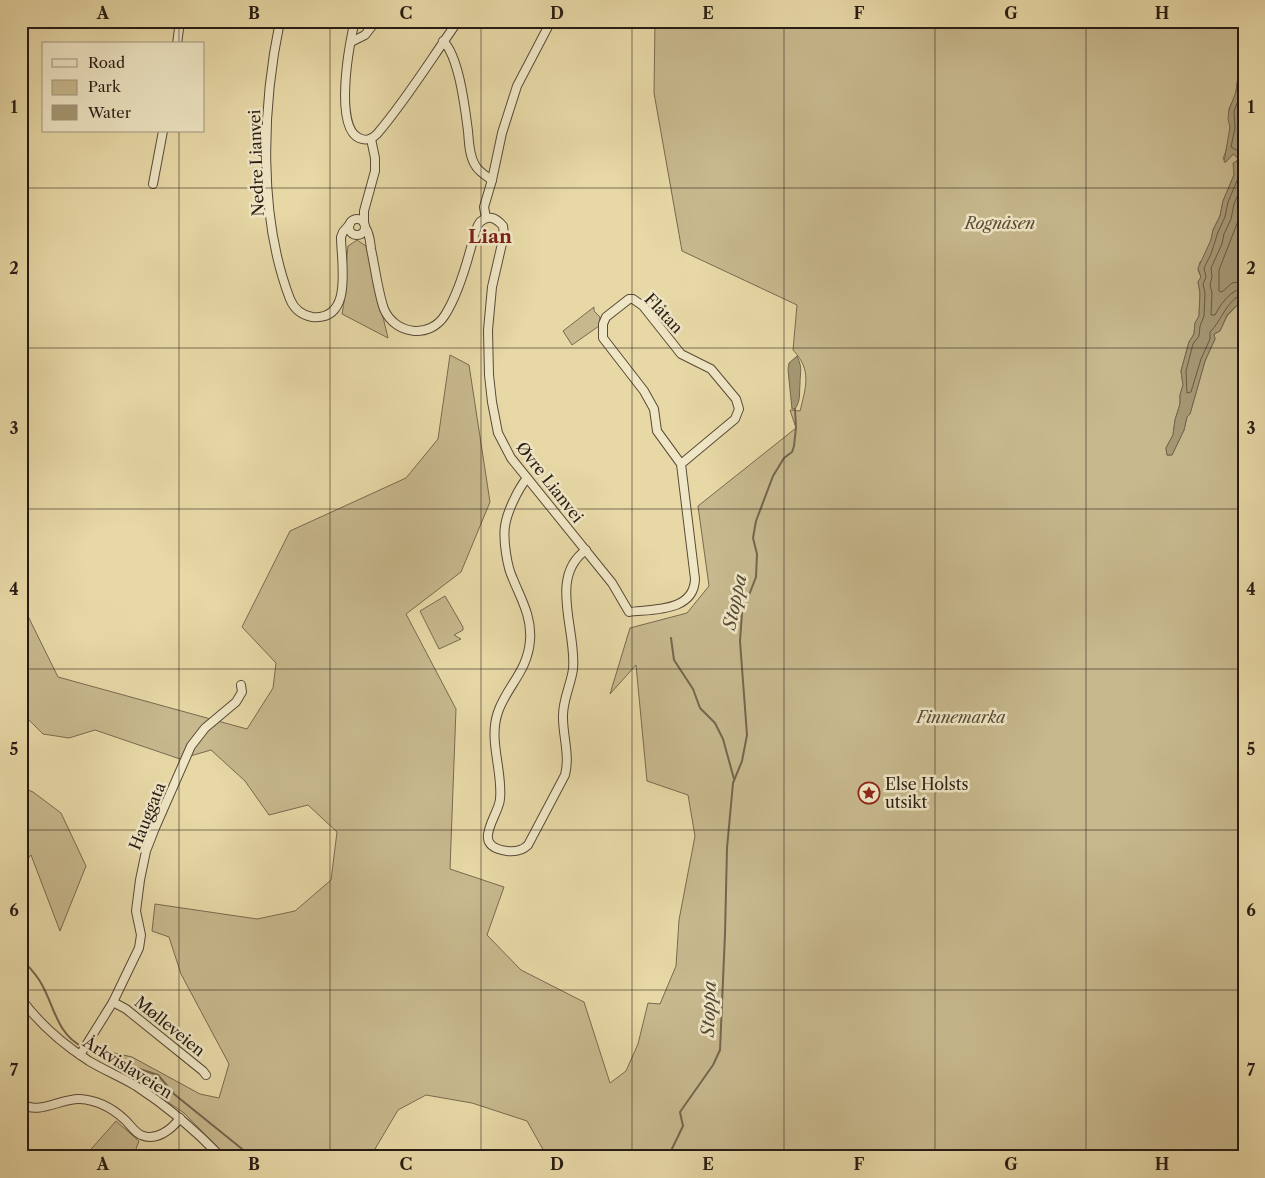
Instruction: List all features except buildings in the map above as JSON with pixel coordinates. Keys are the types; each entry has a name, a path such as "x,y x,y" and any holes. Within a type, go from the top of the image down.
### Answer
{"street":[{"path":"177,42 180,21"},
{"name":"Nedre Lianvei","path":"280,21 268,97 267,180 270,214 280,264 290,301 301,313 308,316 321,316 332,312 340,302 343,290 342,234 352,222"},
{"path":"355,21 346,81 347,120 350,129 361,139 371,139 377,134 402,104 458,21"},
{"path":"351,42 365,35 376,21"},
{"path":"371,139 375,158 375,171 364,211 365,225 369,235 382,303 388,317 396,325 413,331 424,331 439,322 449,309 465,268 477,226 486,218 484,207 502,133 517,86 552,21"},
{"path":"443,42 450,50 455,61 471,156 480,172 492,180"},
{"path":"153,184 163,132"},
{"path":"364,211 352,222 350,229 371,248"},
{"name":"Øvre Lianvei","path":"486,218 498,221 505,231 492,287 489,322 489,375 498,433 511,458 615,587 629,612"},
{"path":"352,222 360,219 365,225"},
{"path":"341,243 363,232 365,225"},
{"name":"Flåtan","path":"629,612 673,607 687,600 693,592 695,579 681,464 657,431 654,409 644,391 603,338 603,324 606,317 629,299 643,306 681,354 711,369 738,404 736,419 681,464"},
{"path":"527,478 520,487 505,528 510,572 527,610 531,631 526,661 502,703 495,722 500,800 487,831 493,846 500,849 515,851 528,845 565,775 567,764 563,708 573,669 566,582 573,565 581,553 586,550"},
{"name":"Hauggata","path":"83,1050 114,1002 141,942 136,911 143,863 150,840 191,746 205,728 236,702 242,692 241,685"},
{"name":"Årkvislaveien","path":"21,1000 44,1025 180,1118 221,1157"},
{"name":"Mølleveien","path":"114,1002 126,1009 203,1071 206,1076"},
{"path":"21,1102 26,1106 35,1108 71,1099 89,1100 109,1108 123,1118 138,1133 147,1137 165,1132 176,1124 180,1118"}],"green space":[{"name":"Finnemarka","path":"655,21 1244,21 1236,93 1229,109 1230,132 1223,159 1226,162 1233,154 1238,158 1235,162 1234,175 1223,201 1220,216 1198,270 1201,277 1198,282 1200,293 1199,316 1195,323 1194,334 1189,342 1181,371 1183,385 1180,404 1173,435 1166,448 1167,455 1172,455 1184,430 1205,361 1215,339 1214,334 1220,331 1227,316 1244,298 1244,1157 545,1157 545,1153 527,1121 472,1103 426,1095 398,1110 375,1149 403,1157 227,1157 184,1113 101,1057 97,1049 132,1057 200,1094 219,1098 229,1064 181,974 169,937 152,931 155,904 257,919 295,911 331,880 337,832 308,805 269,815 245,781 211,750 180,759 95,730 69,738 43,734 21,712 21,602 58,677 247,729 273,688 276,663 242,627 290,531 406,478 438,439 450,355 469,365 490,502 461,572 406,614 456,709 450,869 504,887 487,935 521,970 584,1002 610,1083 626,1071 638,1044 648,1003 660,1004 676,966 679,920 695,836 688,795 647,781 636,665 610,694 630,628 687,613 709,586 698,506 796,428 790,410 800,411 806,379 803,365 793,350 797,305 682,251 654,93"},
{"path":"357,240 366,246 388,338 342,314 348,246"},
{"path":"594,307 594,311 600,317 599,326 572,345 563,331"},
{"path":"445,596 463,630 454,635 461,639 439,649 420,611"},
{"path":"21,787 33,792 61,813 86,866 60,931 31,855 21,866"},
{"path":"116,1121 139,1141 133,1157 84,1157"}],"water":[{"path":"1244,43 1244,298 1227,315 1220,331 1214,334 1215,339 1205,361 1184,430 1172,455 1167,455 1166,448 1173,435 1180,404 1183,385 1181,371 1189,342 1194,334 1195,323 1199,316 1200,293 1198,282 1201,277 1198,268 1211,240 1213,230 1220,216 1223,201 1234,175 1233,163 1238,158 1233,154 1224,162 1230,127 1228,119 1229,110 1236,92"},
{"path":"797,356 801,367 799,397 795,409 792,409 788,370 789,363"}],"waterway":[{"name":"Stoppa","path":"668,1157 683,1126 680,1112 713,1065 720,1050 727,848 733,783 742,761 747,735 740,641 742,613 756,577 757,554 753,538 756,521 773,476 784,458 792,452 796,427 795,409"},
{"name":"Stoppa","path":"671,638 674,660 693,689 700,708 715,723 723,739 734,779"},
{"path":"21,958 41,983 57,1019 67,1035 83,1047"},
{"path":"88,1049 115,1061 158,1075 174,1094 252,1157"}],"place":[{"name":"Else Holsts utsikt","path":"869,793"}],"district":[{"name":"Lian","path":"490,236"}],"park label":[{"name":"Rognåsen","path":"1000,223"}]}
